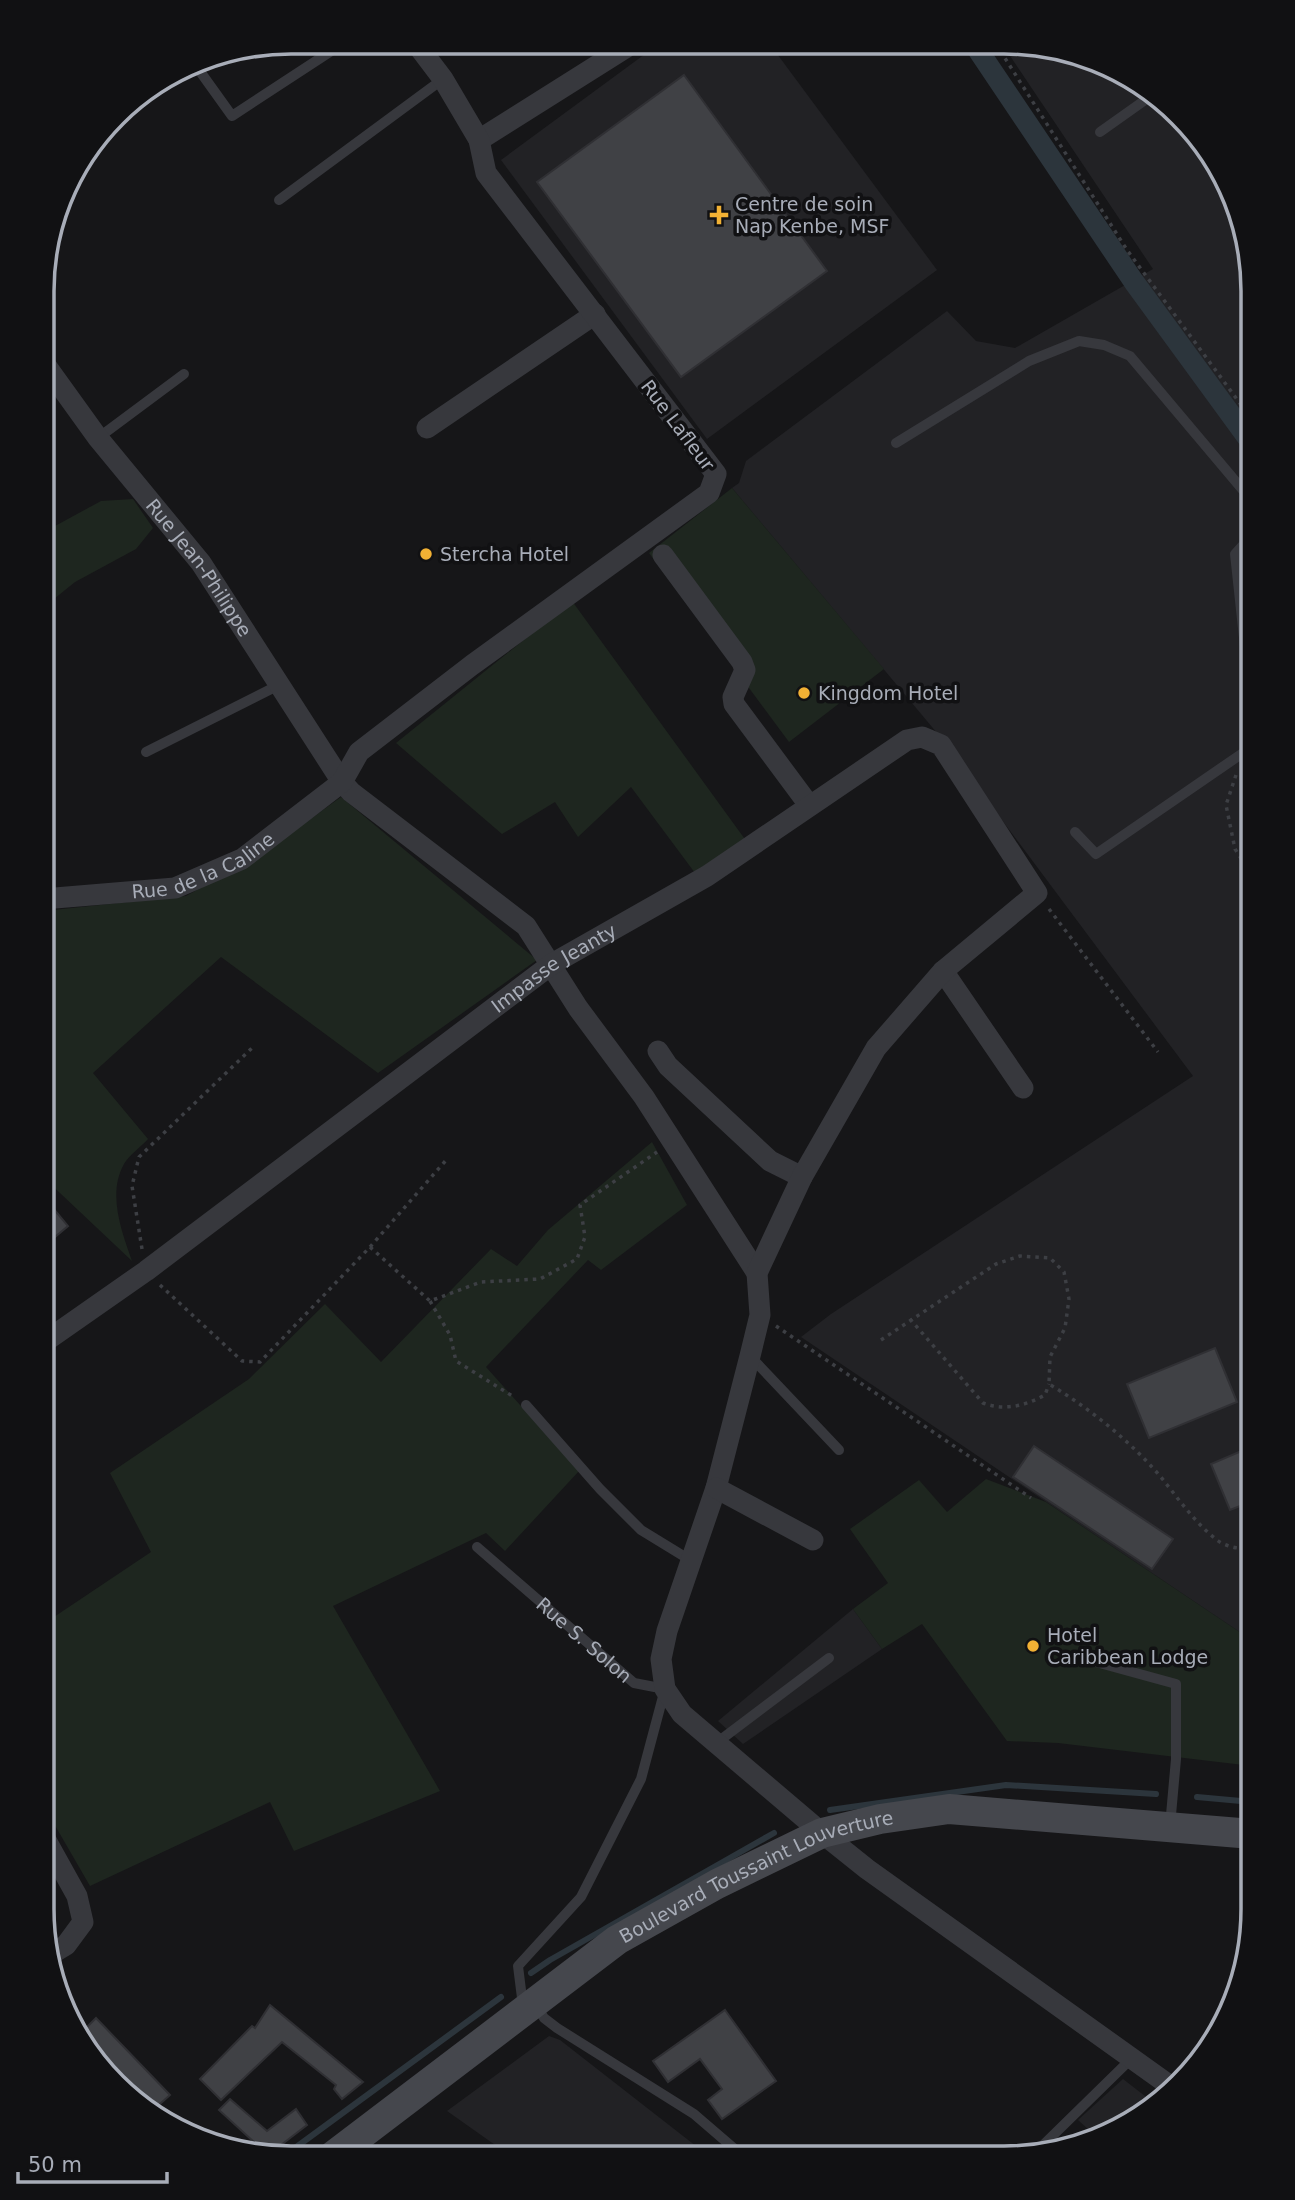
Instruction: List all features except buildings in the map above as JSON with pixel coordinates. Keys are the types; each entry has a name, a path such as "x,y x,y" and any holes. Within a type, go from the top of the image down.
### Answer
{"main road":[{"name":"Boulevard Toussaint Louverture","path":"345,2146 617,1940 717,1884 822,1833 880,1819 948,1810 1240,1833"}],"street":[{"name":"Rue Lafleur","path":"342,782 359,752 472,665 709,493 716,474 486,173 479,140 443,79 424,54"},
{"path":"479,140 616,54"},
{"path":"427,428 595,314"},
{"name":"Rue Jean-Philippe","path":"54,377 98,438 201,563 342,782 351,792 526,926 578,1008 644,1097 757,1273"},
{"path":"663,555 742,662 745,670 733,697 734,704 809,805"},
{"name":"Impasse Jeanty","path":"54,1335 146,1271 552,964 707,876 907,740 922,737 941,745 1037,893"},
{"name":"Rue de la Caline","path":"54,898 175,888 242,859 342,782"},
{"path":"1037,893 943,971 876,1048 802,1177 757,1273 760,1315 750,1356 716,1488 667,1631 661,1659 665,1689 682,1714 715,1744 867,1869 1165,2082"},
{"path":"943,971 1023,1088"},
{"path":"658,1051 668,1066 770,1161 802,1177"},
{"path":"716,1488 813,1540"},
{"path":"54,1855 77,1896 83,1922 66,1945 58,1950"}],"lane":[{"path":"201,72 232,116 327,54"},
{"path":"279,200 443,79"},
{"path":"1100,132 1144,101"},
{"path":"896,443 1029,361 1079,341 1104,345 1130,356 1241,488"},
{"path":"98,438 184,374"},
{"path":"1241,548 1236,554 1241,604"},
{"path":"146,752 281,684"},
{"path":"1075,832 1096,854 1241,755"},
{"path":"750,1356 839,1450"},
{"path":"526,1405 600,1489 641,1530 690,1560"},
{"name":"Rue S. Solon","path":"477,1547 634,1683 665,1689"},
{"path":"715,1744 829,1658"},
{"path":"1085,1659 1176,1684 1176,1759 1170,1826"},
{"path":"665,1689 641,1779 581,1897 518,1966 529,2006 558,2028 694,2115 731,2146"},
{"path":"1047,2141 1132,2058"}],"path":[{"path":"1002,54 1127,250 1241,405"},
{"path":"1241,769 1226,805 1235,849 1241,858"},
{"path":"1037,893 1158,1052"},
{"path":"253,1048 139,1157 132,1186 146,1271 242,1361 260,1362 370,1247 448,1157"},
{"path":"430,1301 481,1282 540,1279 577,1259 585,1237 580,1205 672,1142"},
{"path":"370,1247 430,1301 450,1335 456,1361 526,1405"},
{"path":"881,1340 910,1319 996,1264 1020,1256 1050,1258 1064,1272 1069,1299 1065,1328 1050,1357 1049,1384 1045,1395 1027,1404 996,1408 983,1403 910,1319"},
{"path":"760,1315 1031,1498"},
{"path":"1049,1384 1094,1412 1158,1475 1192,1517 1219,1542 1240,1548"}],"shaded area":[{"name":"Centre de soin Nap Kenbe, MSF","path":"645,54 777,54 937,270 707,439 501,160"},
{"path":"1009,54 1065,62 1094,72 1148,103 1192,147 1209,173 1223,201 1236,245 1241,292 1240,1632 801,1337 831,1314 1193,1076 937,733 732,488 739,483 746,461 947,311 976,341 1015,348 1153,269"},
{"path":"732,488 884,669 789,742 649,553"},
{"path":"133,499 153,528 136,549 75,582 54,599 54,527 101,501"},
{"path":"572,601 747,842 695,873 631,787 578,837 555,802 502,834 396,743"},
{"path":"341,797 537,960 378,1073 221,957 93,1073 148,1139 124,1164 117,1188 118,1213 132,1261 54,1187 54,910 186,896 262,854"},
{"path":"652,1142 687,1205 601,1270 588,1260 486,1367 579,1471 505,1551 486,1533 333,1606 440,1791 294,1851 270,1802 90,1886 54,1824 54,1617 151,1552 110,1473 249,1379 325,1304 381,1362 491,1249 517,1266 548,1230"},
{"path":"986,1479 1046,1502 1240,1632 1240,1765 1058,1743 1007,1741 922,1624 882,1649 853,1609 888,1583 850,1529 919,1480 947,1512"},
{"path":"853,1609 882,1649 743,1744 718,1721"},
{"path":"549,2036 560,2040 696,2146 496,2146 447,2111"},
{"path":"1123,2079 1147,2098 1122,2114 1089,2130 1078,2120"}],"waterway":[{"path":"981,54 1134,282 1241,428"},
{"path":"830,1810 1006,1785 1156,1794"},
{"path":"1197,1797 1240,1801"},
{"path":"531,1973 774,1833"},
{"path":"298,2146 501,1997"}],"place":[{"name":"Centre de soin Nap Kenbe, MSF","path":"719,215"},
{"name":"Stercha Hotel","path":"426,554"},
{"name":"Kingdom Hotel","path":"804,693"},
{"name":"Hotel Caribbean Lodge","path":"1033,1646"}]}
